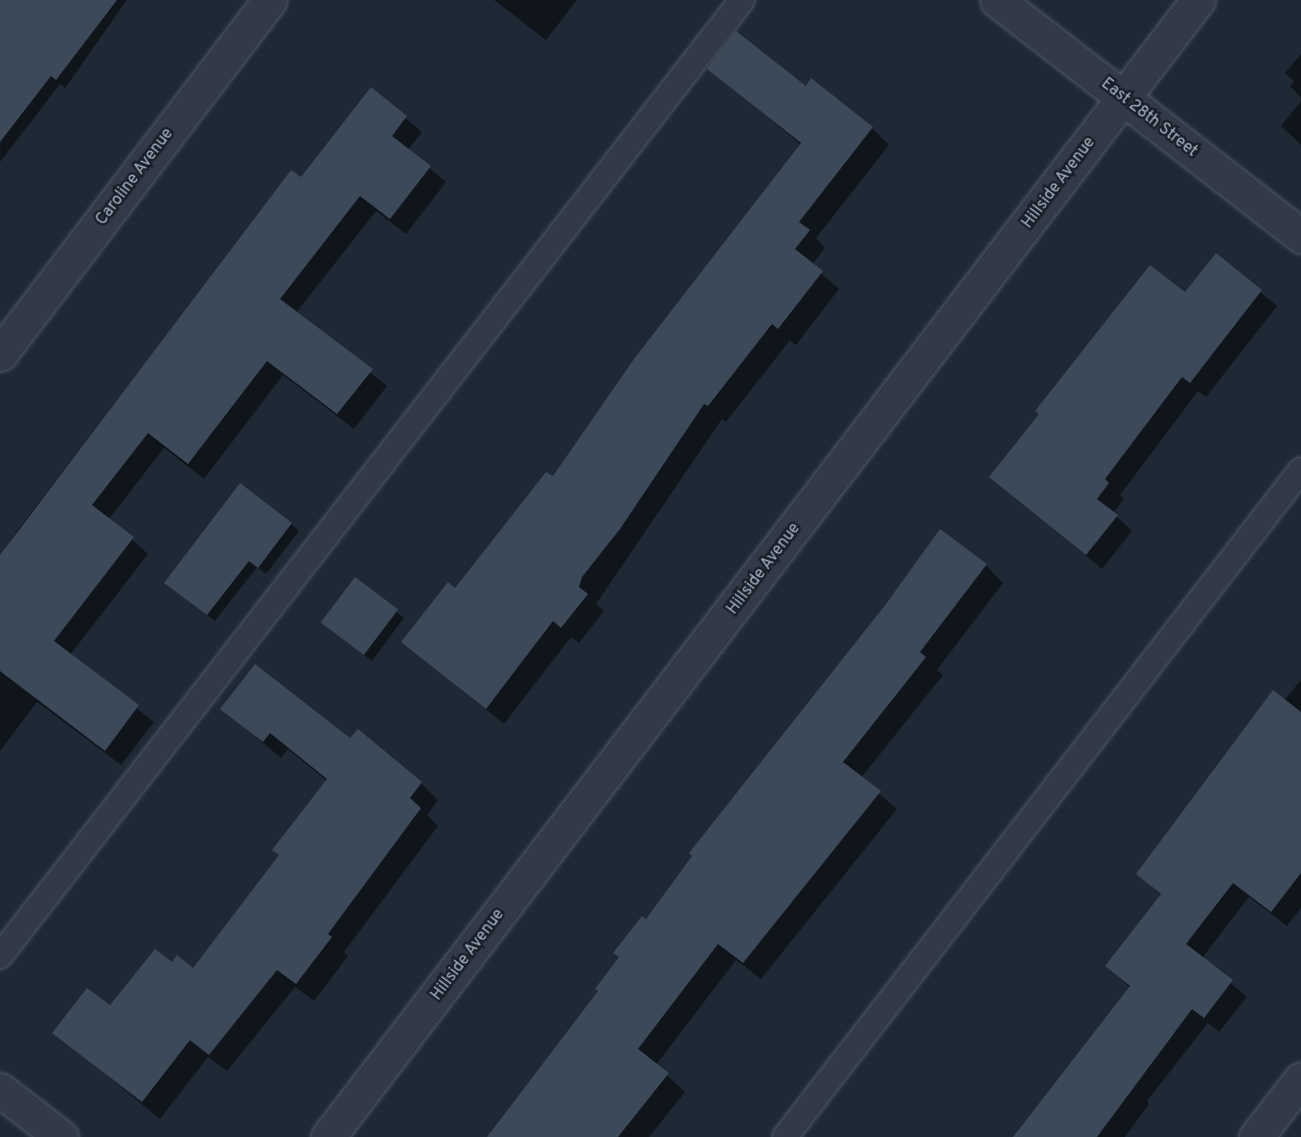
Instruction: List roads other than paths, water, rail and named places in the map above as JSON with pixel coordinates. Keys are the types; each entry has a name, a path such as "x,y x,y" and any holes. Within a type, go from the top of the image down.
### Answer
{"street":[{"name":"Caroline Avenue","path":"0,354 270,0"},
{"name":"East 28th Street","path":"997,0 1301,236"},
{"name":"Hillside Avenue","path":"328,1137 1198,0"},
{"path":"1257,1137 1301,1079"},
{"path":"0,1090 61,1137"}],"lane":[{"path":"0,956 742,0"},
{"path":"785,1137 1301,470"}]}
